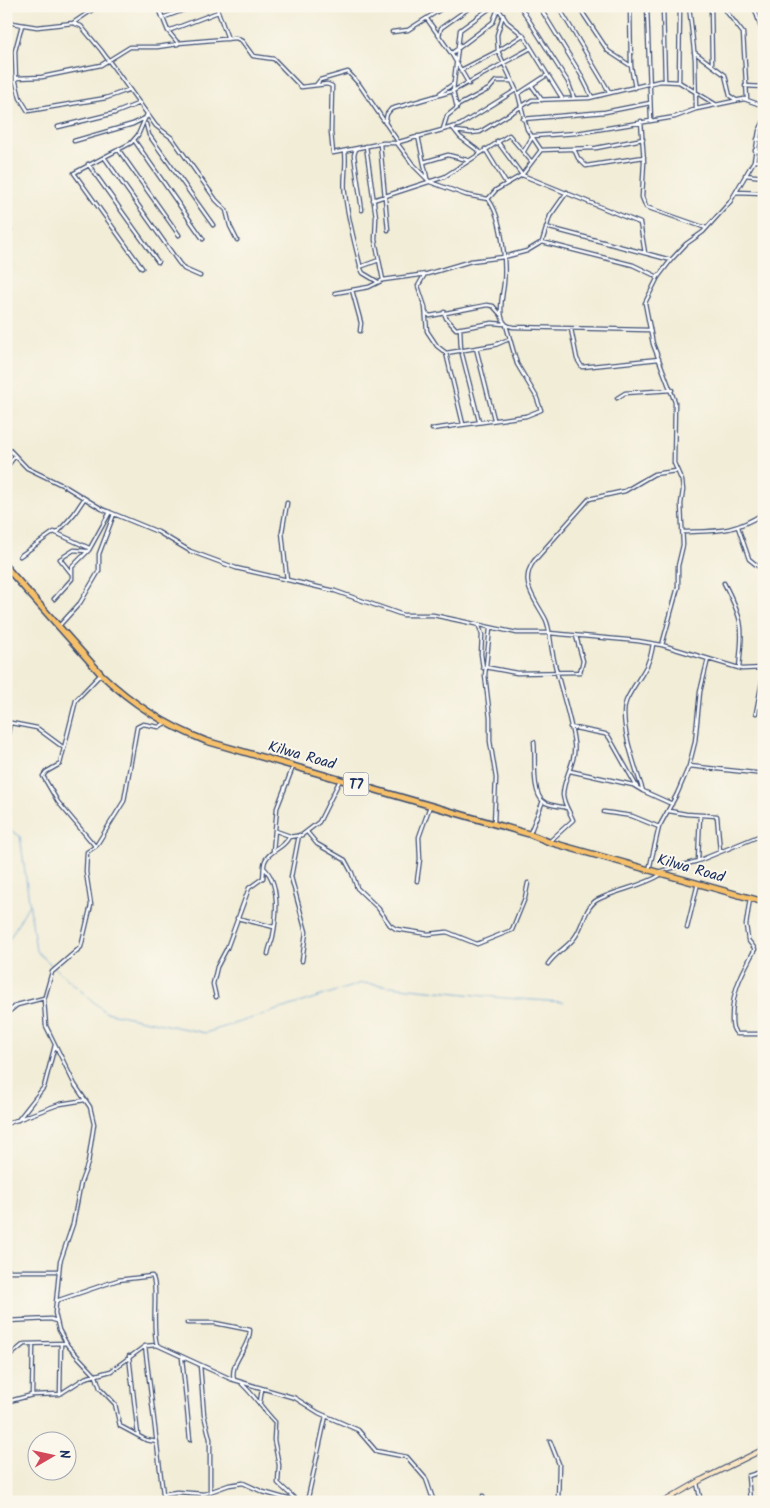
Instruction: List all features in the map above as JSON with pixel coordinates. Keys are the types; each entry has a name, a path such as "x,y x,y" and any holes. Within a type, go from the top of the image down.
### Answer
{"highway":[{"name":"Kilwa Road","path":"6,567 101,674 138,706 165,722 206,741 529,834 549,842 764,902"}],"street":[{"path":"6,22 44,27 73,23 98,6"},
{"path":"158,6 168,30 179,44"},
{"path":"162,18 195,6"},
{"path":"216,6 228,39"},
{"path":"392,32 408,30 446,6"},
{"path":"439,36 441,28 472,6"},
{"path":"457,106 453,91 462,29 493,6"},
{"path":"520,6 568,82 574,98"},
{"path":"539,6 580,73 592,97"},
{"path":"558,6 610,93"},
{"path":"578,6 608,51 631,66"},
{"path":"630,6 631,66 635,88"},
{"path":"647,6 651,120"},
{"path":"663,6 666,81"},
{"path":"679,82 680,6"},
{"path":"689,6 694,52 696,108"},
{"path":"711,6 712,65"},
{"path":"722,6 743,33 747,99"},
{"path":"754,6 764,38"},
{"path":"451,53 493,22 498,7"},
{"path":"498,7 507,22 523,35 562,98"},
{"path":"168,30 218,12"},
{"path":"503,15 497,35 498,52 518,94 522,106 523,120 541,150"},
{"path":"427,19 451,53 469,84"},
{"path":"73,23 81,26 140,103 147,116 157,127 172,138 216,200 226,210 230,226 237,240"},
{"path":"22,25 15,51 16,78 20,98 30,112 106,98 129,90"},
{"path":"461,70 498,52 523,35"},
{"path":"16,78 42,77 103,65 107,59 132,46 157,48 228,39 241,40 253,56 274,59 301,87 329,84 334,87 331,127 332,152 335,154 366,146 399,143 460,125 516,90"},
{"path":"386,123 387,114 391,109 453,91 505,65 531,48"},
{"path":"694,52 725,75 730,96 737,100"},
{"path":"316,85 320,80 331,79 347,72 359,84 414,166 429,180 466,195 488,199"},
{"path":"518,94 547,75"},
{"path":"443,129 446,118 454,112 457,106 488,89 496,81 511,81"},
{"path":"456,132 471,134 480,132 532,100 592,97 666,81 679,82 715,104"},
{"path":"439,94 454,84"},
{"path":"532,86 542,100"},
{"path":"745,86 764,87"},
{"path":"533,136 577,133 641,121 675,117 696,108 737,100 747,99 764,106"},
{"path":"58,128 115,113 140,103"},
{"path":"523,120 605,112 650,103"},
{"path":"142,268 74,174 77,170 134,140 147,116"},
{"path":"74,140 133,124 147,116"},
{"path":"662,645 678,587 678,566 683,545 682,481 676,471 674,453 677,408 649,330 644,306 658,276 671,260 726,208 754,161 757,139 764,120"},
{"path":"641,121 644,157 642,197 646,207 707,228"},
{"path":"145,122 149,135 214,224"},
{"path":"452,127 468,144 481,152"},
{"path":"373,200 429,180 444,177 509,135 524,151 531,162"},
{"path":"418,136 429,180"},
{"path":"524,151 533,136"},
{"path":"488,199 506,183 522,174 541,150 596,148 643,139"},
{"path":"757,139 764,140"},
{"path":"134,140 203,238"},
{"path":"497,142 522,174 640,223 645,253"},
{"path":"380,144 388,230"},
{"path":"366,146 373,200 375,240 383,280"},
{"path":"357,148 354,155 362,210"},
{"path":"486,149 506,183"},
{"path":"574,149 578,158 586,166 644,157"},
{"path":"118,150 179,235"},
{"path":"755,150 764,153"},
{"path":"345,151 347,166 344,176 345,196 360,267 363,273 378,282"},
{"path":"424,162 448,155 468,160"},
{"path":"104,157 178,263 185,270 200,276"},
{"path":"754,161 764,162"},
{"path":"88,164 158,262"},
{"path":"745,175 764,177"},
{"path":"335,293 352,290 383,280 425,274 471,261 504,257 527,251 542,242 550,216 567,192"},
{"path":"736,192 764,193"},
{"path":"488,199 497,219 504,257 502,316"},
{"path":"546,226 671,260"},
{"path":"6,232 10,230"},
{"path":"542,242 633,265 658,276"},
{"path":"360,267 379,260"},
{"path":"425,274 418,286 428,332 436,346 446,353 463,424"},
{"path":"352,290 361,323 360,331"},
{"path":"425,312 429,316 487,305 493,306 502,316 517,364 536,396 541,410 526,416 432,429"},
{"path":"444,312 454,328 492,323 571,329 649,330"},
{"path":"460,328 461,350 479,421"},
{"path":"571,329 577,359 582,367 659,359"},
{"path":"446,353 503,344 508,340"},
{"path":"476,348 495,420"},
{"path":"617,398 625,393 672,390"},
{"path":"6,446 27,468 66,486 84,499 163,535 190,551 236,568 335,591 403,615 433,615 490,629 517,633 549,633 662,645 739,668 764,670 756,713"},
{"path":"6,468 14,456"},
{"path":"549,842 572,822 563,794 574,750 564,696 555,672 546,620 534,602 527,580 528,571 534,561 589,499 625,491 654,474 676,471"},
{"path":"58,532 84,499"},
{"path":"287,503 282,532 287,580"},
{"path":"54,599 68,585 72,577 72,567 88,550 110,512"},
{"path":"683,532 721,532 751,522 764,513"},
{"path":"58,626 80,604 99,571 99,554 114,514"},
{"path":"738,527 749,559 764,571"},
{"path":"20,556 53,532 58,532 88,550"},
{"path":"72,574 60,560 74,550 88,550"},
{"path":"724,583 740,617 742,626 739,668"},
{"path":"479,626 482,635 480,654 490,718 490,741 496,778 494,824"},
{"path":"485,685 485,667 490,629"},
{"path":"485,667 517,673 577,672 582,670 581,645 576,636"},
{"path":"643,791 624,721 623,708 648,667 653,644"},
{"path":"648,870 659,827 669,811 689,766 695,742 700,692 708,659"},
{"path":"95,847 58,802 44,779 46,772 60,764 76,700 101,674"},
{"path":"6,722 37,728 64,748"},
{"path":"157,1442 146,1440 120,1426 115,1404 102,1391 96,1376 79,1360 66,1343 57,1322 56,1301 59,1271 73,1224 94,1131 93,1114 67,1070 44,1021 44,998 52,972 81,947 91,905 86,872 87,852 95,847 124,801 137,727 143,724 158,728 165,722"},
{"path":"6,746 7,731 10,723"},
{"path":"570,727 609,738 638,787 672,804"},
{"path":"529,834 543,802 536,783 534,742"},
{"path":"273,852 277,808 294,766"},
{"path":"689,766 764,774"},
{"path":"570,771 638,787"},
{"path":"276,831 290,836 307,832 319,822 341,779"},
{"path":"543,802 567,808"},
{"path":"417,881 420,859 419,837 430,806"},
{"path":"669,811 700,815 715,814 718,818 720,851"},
{"path":"604,812 632,816 659,827"},
{"path":"698,861 700,815"},
{"path":"307,832 316,844 345,860 357,888 378,908 390,925 396,929 428,934 447,932 474,944 482,944 512,930 525,898 528,883"},
{"path":"548,964 575,937 586,914 596,901 634,887 661,872 698,861 764,834"},
{"path":"299,835 291,872 306,932 302,961"},
{"path":"216,997 213,984 215,974 227,948 249,888 262,879 266,859 273,852 284,846 290,836"},
{"path":"264,868 270,875 275,897 274,927 268,954"},
{"path":"688,928 698,883"},
{"path":"750,898 746,926 748,940 755,948 738,979 733,994 733,1029 736,1034 764,1034"},
{"path":"237,918 274,927"},
{"path":"6,1014 17,1004 44,998"},
{"path":"18,1120 44,1086 55,1044"},
{"path":"6,1124 60,1104 85,1100"},
{"path":"6,1271 59,1271"},
{"path":"56,1301 118,1280 152,1276 156,1286 153,1334 157,1345"},
{"path":"6,1320 51,1318 57,1322"},
{"path":"186,1323 215,1323 250,1330 233,1371 234,1380"},
{"path":"60,1343 60,1394"},
{"path":"6,1359 21,1345 66,1343"},
{"path":"32,1395 33,1344"},
{"path":"6,1402 32,1395 60,1394 85,1378 111,1371 145,1346 157,1345 234,1380 295,1398 326,1416 358,1430 372,1448 380,1453 407,1457 426,1479 434,1502"},
{"path":"145,1346 163,1494 166,1502"},
{"path":"129,1356 138,1435"},
{"path":"182,1358 190,1440"},
{"path":"200,1365 204,1415 210,1439 210,1492"},
{"path":"241,1382 260,1402 266,1414 276,1424 274,1438 279,1460 279,1485 297,1500"},
{"path":"260,1402 263,1394 262,1389"},
{"path":"307,1502 326,1416"},
{"path":"550,1441 560,1464 558,1502"},
{"path":"663,1502 764,1449"},
{"path":"750,1502 748,1476 764,1471"},
{"path":"697,1483 702,1502"},
{"path":"163,1494 210,1492 229,1485 246,1484 263,1492 297,1500"},
{"path":"482,1502 483,1496"}],"waterway":[{"path":"6,828 20,836 36,951 105,1012 205,1033 362,983 504,998 563,1002"},
{"path":"6,945 28,906"}]}
